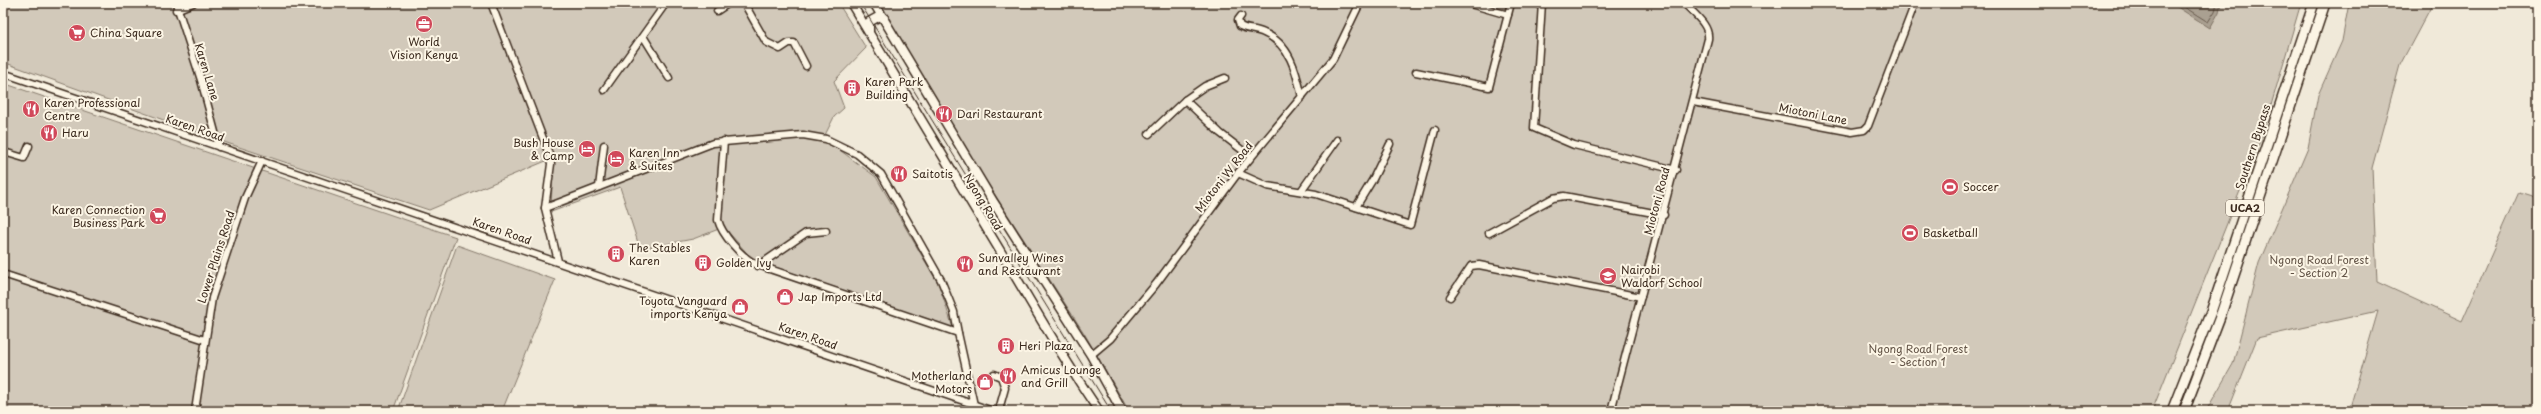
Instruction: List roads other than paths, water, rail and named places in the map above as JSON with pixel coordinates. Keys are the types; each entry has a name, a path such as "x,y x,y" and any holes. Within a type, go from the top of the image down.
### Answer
{"highway":[{"name":"Southern Bypass","path":"2172,411 2212,309 2314,3"},
{"name":"Southern Bypass","path":"2184,411 2221,314 2325,3"}],"main road":[{"name":"Ngong Road","path":"851,3 1064,358 1099,411"},
{"name":"Ngong Road","path":"874,3 996,206 1091,356 1122,411"},
{"path":"869,32 869,22 871,19 880,16 884,18"}],"street":[{"path":"176,6 193,3"},
{"path":"491,3 550,159 545,208 558,261"},
{"path":"604,90 666,3"},
{"path":"717,11 729,3"},
{"path":"744,3 766,42 780,49 789,43 794,43 806,66"},
{"name":"Miotoni W Road","path":"1091,356 1110,339 1156,284 1238,173 1338,52 1360,3"},
{"path":"1467,3 1508,15"},
{"path":"1416,72 1489,87 1511,3"},
{"path":"1542,3 1534,128 1574,145 1676,170"},
{"name":"Miotoni Road","path":"1611,411 1676,170 1709,36 1704,24 1684,3"},
{"name":"Miotoni Lane","path":"1693,102 1852,132 1864,130 1868,126 1913,3"},
{"name":"Karen Lane","path":"176,6 201,80 219,147"},
{"path":"1241,16 1238,20 1240,26 1266,34 1286,48 1302,97"},
{"path":"643,36 669,78"},
{"name":"Karen Road","path":"3,73 558,261 993,411"},
{"path":"1149,134 1185,100 1205,86 1225,78"},
{"path":"1185,100 1220,133 1251,157"},
{"path":"1238,173 1267,186 1302,191 1356,206 1410,225 1435,130"},
{"path":"545,208 695,149 724,141 813,135 838,143 875,168 941,280 954,312 974,405"},
{"path":"1302,191 1337,140"},
{"path":"724,141 718,209 719,224 743,256 758,266 958,333"},
{"path":"1356,206 1373,179 1390,144"},
{"path":"599,187 604,145"},
{"path":"4,152 24,158 29,146"},
{"name":"Lower Plains Road","path":"195,411 205,340 216,283 245,198 262,161"},
{"path":"1489,233 1553,198 1564,196 1664,215"},
{"path":"758,266 806,233 826,231"},
{"path":"1450,297 1472,266 1479,265 1641,297"},
{"path":"3,274 205,340"},
{"path":"994,374 1001,377 1004,385 1005,392 1000,406 1001,411"}],"water":[{"path":"2171,3 2221,3 2219,12 2210,28"}],"tram line":[{"path":"860,3 1111,411"}],"place":[{"name":"World Vision Kenya","path":"424,24"},
{"name":"China Square","path":"77,33"},
{"name":"Karen Park Building","path":"852,88"},
{"name":"Karen Professional Centre","path":"31,109"},
{"name":"Dari Restaurant","path":"944,114"},
{"name":"Haru","path":"49,133"},
{"name":"Bush House & Camp","path":"587,149"},
{"name":"Karen Inn & Suites","path":"616,159"},
{"name":"Saitotis","path":"899,174"},
{"name":"Soccer","path":"1950,187"},
{"name":"Karen Connection Business Park","path":"158,216"},
{"name":"Basketball","path":"1910,233"},
{"name":"The Stables Karen","path":"616,254"},
{"name":"Golden Ivy","path":"703,263"},
{"name":"Sunvalley Wines and Restaurant","path":"965,264"},
{"name":"Nairobi Waldorf School","path":"1608,276"},
{"name":"Jap Imports Ltd","path":"785,297"},
{"name":"Toyota Vanguard imports Kenya","path":"740,307"},
{"name":"Heri Plaza","path":"1006,346"},
{"name":"Amicus Lounge and Grill","path":"1008,376"},
{"name":"Motherland Motors","path":"985,382"}],"park label":[{"name":"Ngong Road Forest - Section 2","path":"2319,266"},
{"name":"Ngong Road Forest - Section 1","path":"1918,355"}]}
